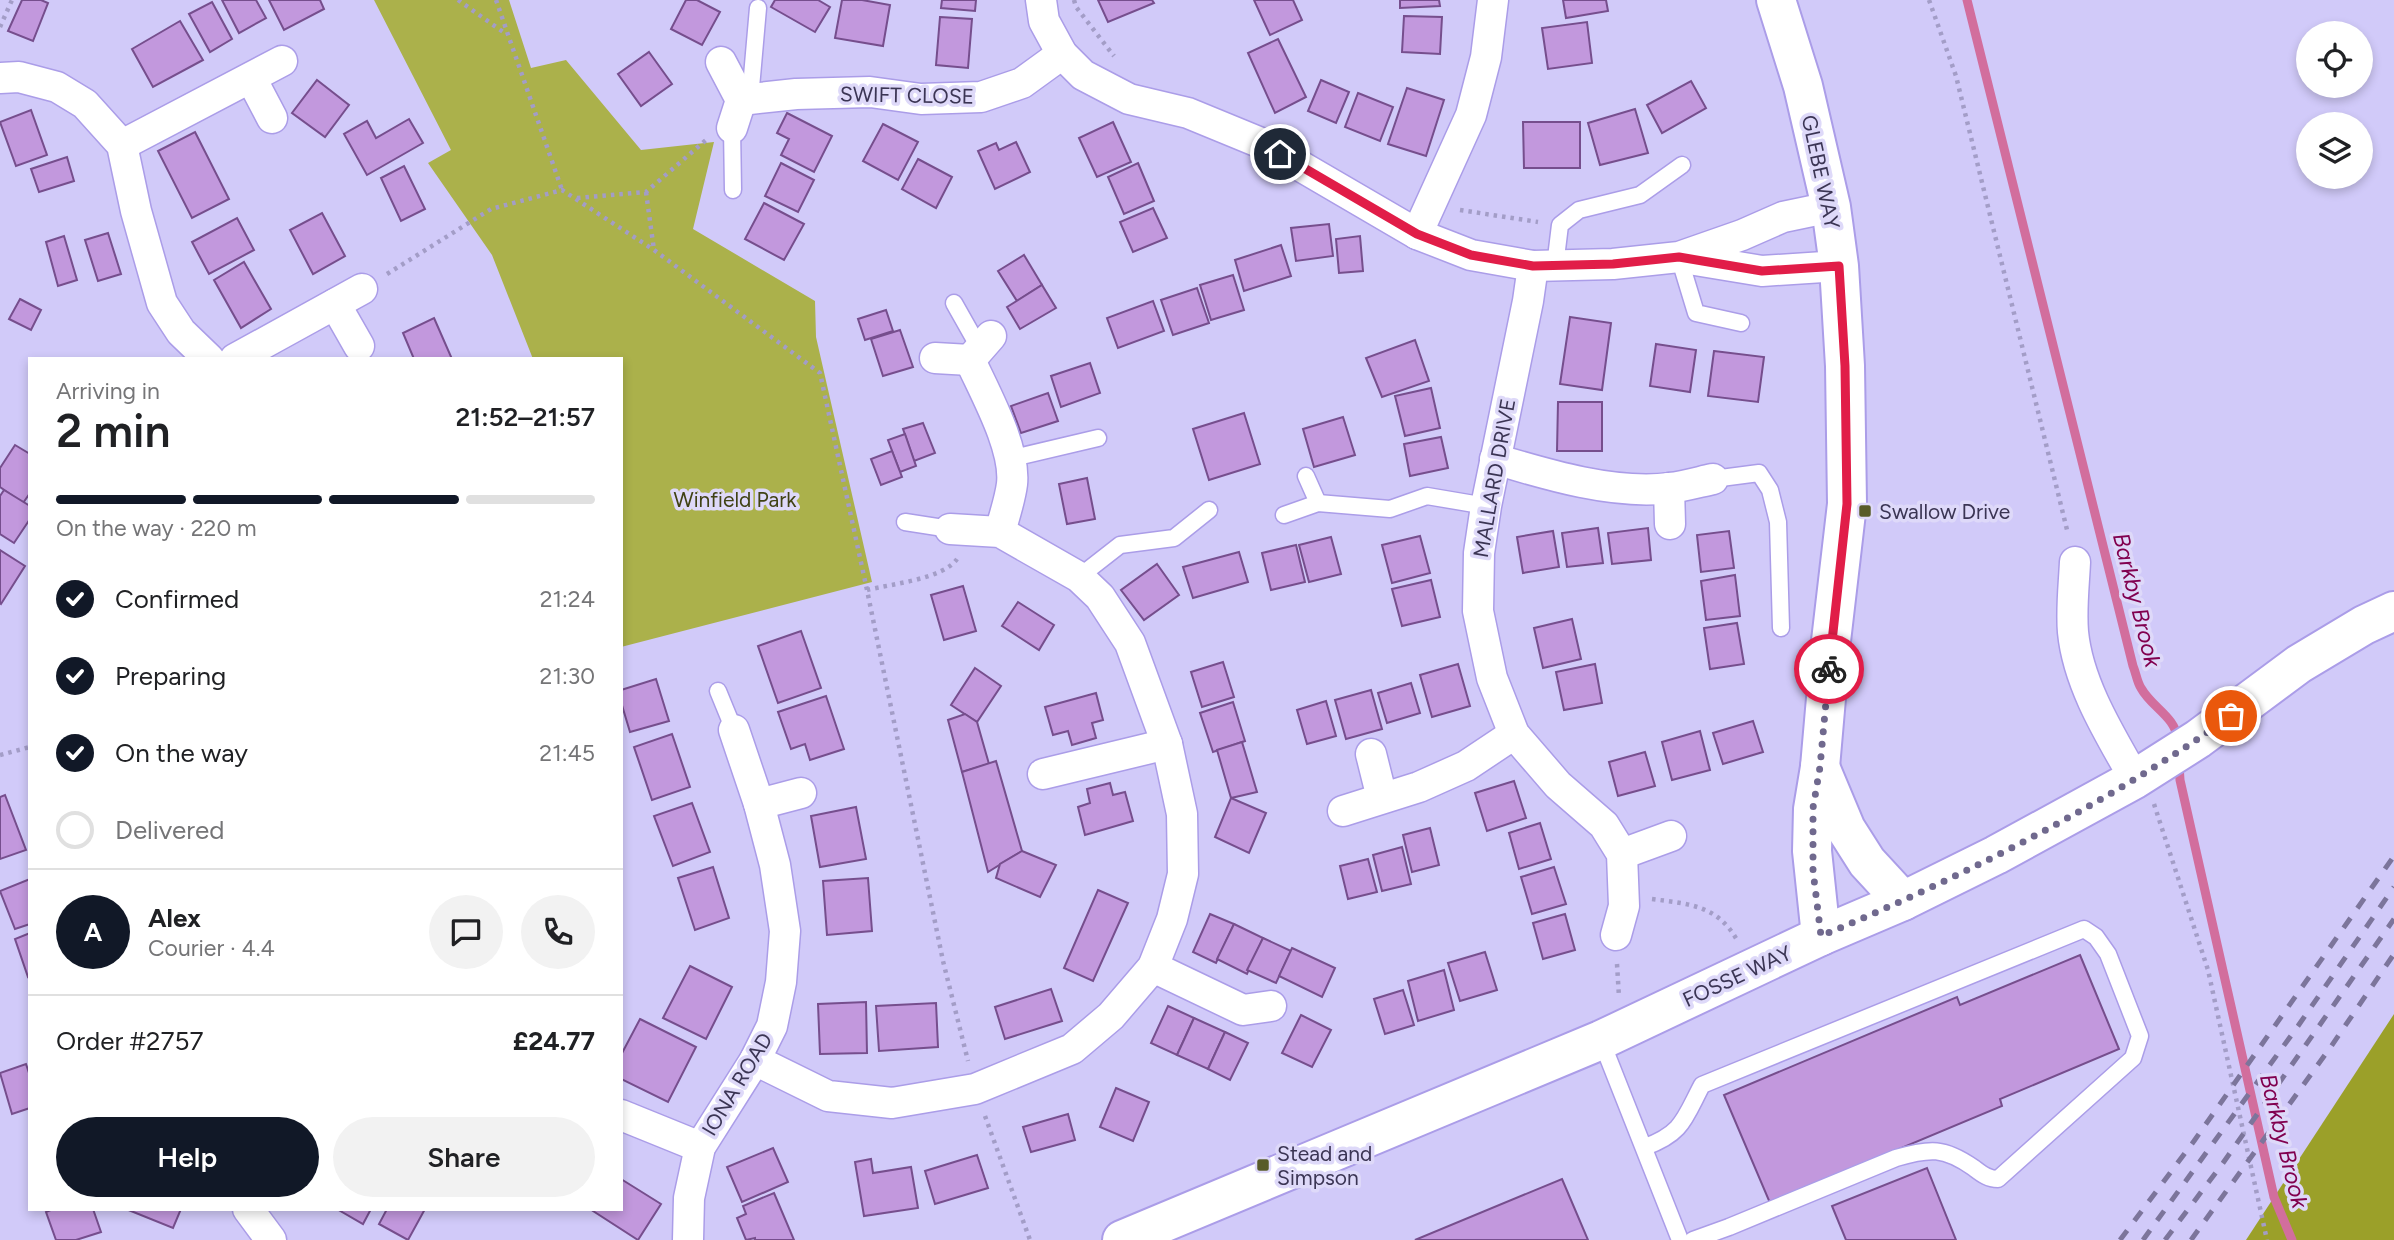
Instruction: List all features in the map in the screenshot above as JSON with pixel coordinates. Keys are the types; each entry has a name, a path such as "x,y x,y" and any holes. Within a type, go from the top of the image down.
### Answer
{"street":[{"path":"1041,0 1044,21 1062,54 1083,75 1129,99 1188,113 1261,143 1417,234 1471,255 1544,266 1613,264 1679,257 1783,217 1831,207"},
{"path":"1417,234 1471,115 1486,57 1493,0"},
{"name":"GLEBE WAY","path":"1776,0 1803,86 1831,207 1839,266 1845,366 1847,504 1820,767 1813,808 1814,891 1821,936"},
{"name":"SWIFT CLOSE","path":"746,99 796,94 870,92 921,99 981,97 1022,83 1062,54"},
{"path":"122,145 282,61"},
{"path":"721,62 746,99 732,128"},
{"path":"0,78 19,77 57,87 85,104 122,145 136,211 162,303 181,332 207,357"},
{"path":"251,78 272,118"},
{"path":"1679,257 1762,271 1839,266"},
{"name":"MALLARD DRIVE","path":"1544,266 1528,301 1486,506 1479,553 1478,611 1492,678 1514,734 1558,785 1604,825 1622,854 1624,906 1616,935"},
{"path":"239,357 362,289"},
{"path":"335,304 359,346"},
{"path":"934,359 980,348 1009,459 1012,482 1000,532"},
{"path":"1495,459 1560,478 1624,487 1669,488 1713,480"},
{"path":"1669,488 1671,524"},
{"path":"755,1059 828,1096 892,1103 975,1089 1072,1049 1111,1016 1153,967 1172,919 1183,874 1182,814 1167,744 1130,643 1100,597 1079,577 1000,532 958,530"},
{"path":"2075,562 2073,632 2086,685 2108,732 2146,772"},
{"name":"FOSSE WAY","path":"1122,1240 1616,1033 1821,936 1903,901 2027,840 2198,739 2299,664 2364,625 2394,611"},
{"name":"IONA ROAD","path":"688,1240 689,1198 700,1147 755,1059 772,1026 781,982 785,931 775,865 759,804 734,730"},
{"path":"1343,811 1419,787 1466,766 1514,734"},
{"path":"1043,775 1167,744"},
{"path":"1371,754 1382,798"},
{"name":"GLEBE WAY","path":"1820,767 1846,829 1867,862 1903,901"},
{"path":"759,804 801,793"},
{"path":"1622,854 1671,836"},
{"path":"1153,967 1243,1010 1271,1006"},
{"path":"623,1116 700,1147"},
{"path":"249,1211 271,1240"}],"lane":[{"path":"746,99 758,8"},
{"path":"732,128 733,190"},
{"path":"1544,266 1560,225 1579,210 1640,195 1682,164"},
{"path":"1679,257 1696,313 1741,323"},
{"path":"954,303 980,348"},
{"path":"1009,459 1098,438"},
{"path":"1713,480 1759,473 1770,490 1778,522 1781,628"},
{"path":"1306,476 1318,503"},
{"path":"1284,515 1318,503 1390,509 1426,496 1486,506"},
{"path":"1079,577 1120,545 1174,538 1209,510"},
{"path":"905,522 958,530"},
{"path":"718,691 734,730"},
{"path":"1644,1147 1665,1139 1679,1129 1702,1086 2084,929 2095,937 2108,954 2140,1036 2133,1058 1998,1179 1991,1179 1956,1156 1932,1149 1921,1150 1693,1240"},
{"path":"1616,1033 1644,1147 1680,1240"}],"path":[{"path":"0,27 12,0"},
{"path":"458,0 508,36"},
{"path":"496,0 562,190 654,250 820,373 943,961 975,1089 1030,1240"},
{"path":"1074,0 1076,7 1118,59"},
{"path":"1929,0 1956,76 2075,562"},
{"path":"576,198 646,191 709,138 732,128"},
{"path":"362,289 491,209 562,190"},
{"path":"646,191 654,250"},
{"path":"867,590 925,577 951,568 963,551 958,530"},
{"path":"0,755 28,748"},
{"path":"2146,772 2208,970 2267,1240"},
{"path":"1624,896 1682,903 1709,911 1723,919 1752,970"},
{"path":"1616,935 1616,1033"}],"green space":[{"name":"Winfield Park","path":"374,0 509,0 531,68 566,60 641,150 714,142 693,229 815,301 816,337 872,582 623,646 623,357 532,357 492,255 428,163 451,150"}],"shaded area":[{"path":"2394,1014 2394,1240 2246,1240"}],"building":[{"path":"22,0 41,0 48,3 33,41 8,31"},
{"path":"222,0 256,0 266,18 239,33"},
{"path":"269,0 320,0 324,9 284,30"},
{"path":"686,0 697,0 720,12 702,45 671,29"},
{"path":"775,0 818,0 830,7 815,32 771,7"},
{"path":"842,0 890,5 883,46 835,38"},
{"path":"942,0 976,0 975,11 941,8"},
{"path":"1098,0 1152,0 1154,3 1108,22"},
{"path":"1254,0 1293,0 1302,20 1270,35"},
{"path":"1400,0 1439,0 1440,6 1400,8"},
{"path":"1563,0 1606,0 1608,11 1566,18"},
{"path":"212,2 232,39 210,52 189,14"},
{"path":"1404,16 1442,17 1440,54 1402,52"},
{"path":"940,17 972,19 968,68 936,65"},
{"path":"180,21 203,60 153,87 132,49"},
{"path":"1587,22 1592,63 1548,69 1542,28"},
{"path":"1278,39 1306,97 1275,113 1248,53"},
{"path":"649,52 672,84 641,106 618,74"},
{"path":"317,80 349,105 325,137 292,113"},
{"path":"1321,80 1349,92 1336,123 1308,111"},
{"path":"1691,81 1706,108 1662,133 1647,105"},
{"path":"1407,88 1444,100 1426,156 1388,144"},
{"path":"1358,93 1393,107 1380,141 1345,127"},
{"path":"1635,109 1648,153 1600,165 1588,123"},
{"path":"31,110 47,155 16,166 0,122"},
{"path":"787,113 832,136 814,172 781,155 789,139 777,133"},
{"path":"409,119 423,143 367,175 344,134 367,121 376,138"},
{"path":"1113,122 1131,162 1097,177 1079,138"},
{"path":"1523,122 1580,122 1580,168 1524,168"},
{"path":"883,124 918,142 898,180 863,161"},
{"path":"195,132 229,199 192,218 158,151"},
{"path":"1016,142 1030,172 995,189 978,151 996,143 999,150"},
{"path":"67,157 74,181 39,192 31,169"},
{"path":"918,159 952,177 936,208 902,189"},
{"path":"781,163 814,180 798,212 765,196"},
{"path":"1138,163 1154,201 1124,214 1108,177"},
{"path":"404,166 425,209 401,221 381,178"},
{"path":"764,203 804,224 784,260 745,239"},
{"path":"1153,208 1167,238 1133,252 1120,222"},
{"path":"322,213 345,256 313,274 290,230"},
{"path":"237,218 254,250 209,274 192,242"},
{"path":"1329,224 1333,256 1296,261 1291,228"},
{"path":"108,233 121,274 98,281 85,240"},
{"path":"64,236 77,280 58,286 46,242"},
{"path":"1360,236 1363,271 1339,273 1336,239"},
{"path":"1281,245 1291,276 1244,291 1235,260"},
{"path":"1024,255 1042,285 1017,301 998,271"},
{"path":"244,262 271,309 241,328 214,280"},
{"path":"1233,275 1244,310 1211,320 1200,285"},
{"path":"1042,285 1056,308 1020,329 1007,307"},
{"path":"1197,288 1209,323 1173,335 1161,300"},
{"path":"20,299 41,310 31,330 9,319"},
{"path":"1153,301 1164,331 1118,348 1107,318"},
{"path":"886,310 893,331 865,340 858,319"},
{"path":"1570,317 1611,323 1602,390 1560,384"},
{"path":"434,318 451,357 413,357 403,333"},
{"path":"900,330 913,367 883,376 871,339"},
{"path":"1415,340 1429,381 1382,397 1366,358"},
{"path":"1656,344 1696,350 1690,392 1650,386"},
{"path":"1714,351 1764,357 1758,402 1708,396"},
{"path":"1090,363 1100,393 1061,407 1051,376"},
{"path":"1431,388 1440,428 1405,436 1395,396"},
{"path":"1048,393 1058,421 1021,433 1011,406"},
{"path":"1558,402 1602,402 1602,451 1557,451"},
{"path":"1244,413 1260,464 1209,480 1193,429"},
{"path":"1343,417 1355,455 1314,467 1303,429"},
{"path":"923,423 935,453 914,461 903,429"},
{"path":"905,434 916,466 900,472 888,440"},
{"path":"1441,437 1448,468 1410,476 1404,444"},
{"path":"15,445 28,453 28,496 23,503 0,487 0,468"},
{"path":"892,451 902,477 881,485 871,459"},
{"path":"1087,478 1095,519 1067,524 1059,484"},
{"path":"4,490 28,505 28,522 14,543 0,534 0,496"},
{"path":"1598,528 1603,563 1567,567 1562,533"},
{"path":"1648,528 1651,560 1612,564 1608,533"},
{"path":"1553,531 1559,567 1523,573 1517,537"},
{"path":"1729,531 1734,568 1701,572 1697,535"},
{"path":"1420,536 1430,573 1392,583 1382,545"},
{"path":"1331,537 1341,574 1309,582 1299,545"},
{"path":"1296,545 1305,582 1271,590 1262,553"},
{"path":"0,550 25,566 1,604 0,603"},
{"path":"1239,552 1248,582 1193,598 1183,567"},
{"path":"1157,564 1179,595 1144,620 1121,590"},
{"path":"1735,575 1740,616 1706,620 1701,581"},
{"path":"1431,580 1440,617 1402,626 1392,589"},
{"path":"963,586 976,631 944,640 931,595"},
{"path":"1018,602 1054,625 1039,650 1002,626"},
{"path":"1572,619 1581,659 1543,668 1534,628"},
{"path":"1737,623 1744,664 1710,669 1704,628"},
{"path":"801,631 821,688 778,703 758,646"},
{"path":"1223,662 1234,697 1202,707 1191,672"},
{"path":"1458,664 1470,706 1432,717 1420,675"},
{"path":"1595,664 1602,703 1564,710 1556,672"},
{"path":"975,668 1001,686 977,722 951,705"},
{"path":"656,679 669,721 630,732 623,709 623,689"},
{"path":"1411,683 1420,713 1387,723 1378,693"},
{"path":"1371,690 1382,729 1346,739 1335,700"},
{"path":"1096,693 1103,720 1092,723 1096,738 1072,745 1068,731 1053,735 1045,707"},
{"path":"826,696 844,749 810,760 805,744 791,749 778,712"},
{"path":"1326,701 1336,736 1307,744 1297,710"},
{"path":"1233,702 1245,741 1213,752 1200,713"},
{"path":"965,714 977,722 989,764 962,772 948,720"},
{"path":"1753,721 1763,752 1723,764 1713,733"},
{"path":"1700,731 1710,770 1672,780 1662,742"},
{"path":"672,734 690,787 652,800 634,747"},
{"path":"1242,742 1257,792 1231,798 1217,750"},
{"path":"1645,752 1655,786 1618,796 1609,762"},
{"path":"996,761 1022,851 988,872 962,772"},
{"path":"1514,781 1526,818 1487,831 1475,793"},
{"path":"1110,783 1113,795 1125,792 1133,821 1085,835 1078,807 1090,803 1087,789"},
{"path":"5,795 26,850 0,859 0,797"},
{"path":"1231,798 1266,813 1249,853 1215,837"},
{"path":"692,803 710,852 673,866 654,816"},
{"path":"856,807 866,859 820,867 811,816"},
{"path":"1540,823 1551,859 1519,869 1509,833"},
{"path":"1430,828 1439,865 1412,872 1403,835"},
{"path":"1402,847 1411,884 1382,891 1373,855"},
{"path":"1022,851 1056,865 1040,897 996,878 1000,864"},
{"path":"1368,859 1377,892 1348,899 1340,866"},
{"path":"713,867 729,918 695,930 678,878"},
{"path":"1554,867 1566,904 1532,914 1521,877"},
{"path":"868,878 872,931 827,935 823,881"},
{"path":"28,880 28,925 15,929 0,891"},
{"path":"1098,890 1128,903 1093,981 1064,968"},
{"path":"1210,914 1234,924 1216,963 1193,952"},
{"path":"1565,914 1575,950 1543,959 1533,923"},
{"path":"1234,924 1263,938 1247,974 1217,959"},
{"path":"28,934 28,977 15,939"},
{"path":"1263,938 1291,951 1276,983 1247,970"},
{"path":"1292,948 1335,968 1322,997 1279,976"},
{"path":"1485,952 1497,990 1460,1001 1448,963"},
{"path":"2080,955 2119,1049 2000,1099 2002,1106 1770,1203 1724,1095 1957,997 1960,1005"},
{"path":"690,966 732,987 706,1039 663,1018"},
{"path":"1444,970 1454,1010 1418,1021 1408,981"},
{"path":"1051,989 1062,1021 1005,1039 995,1007"},
{"path":"1403,990 1414,1025 1385,1034 1374,999"},
{"path":"866,1002 867,1053 820,1054 818,1004"},
{"path":"936,1003 938,1047 879,1051 876,1006"},
{"path":"1168,1006 1194,1018 1177,1055 1151,1043"},
{"path":"1301,1015 1331,1030 1312,1067 1282,1053"},
{"path":"1194,1018 1225,1032 1208,1069 1177,1055"},
{"path":"640,1019 696,1047 668,1102 623,1080 623,1051"},
{"path":"1225,1032 1248,1043 1230,1080 1208,1069"},
{"path":"26,1064 28,1109 12,1114 0,1073"},
{"path":"1116,1088 1149,1102 1133,1141 1100,1127"},
{"path":"1068,1114 1075,1140 1031,1152 1023,1127"},
{"path":"773,1148 788,1182 742,1202 727,1167"},
{"path":"977,1155 988,1188 935,1204 925,1171"},
{"path":"871,1159 873,1173 911,1167 918,1208 864,1216 855,1162"},
{"path":"1927,1168 1956,1240 1846,1240 1832,1206"},
{"path":"1562,1179 1588,1240 1415,1240"},
{"path":"623,1180 661,1204 638,1240 593,1211 623,1211"},
{"path":"774,1193 794,1240 746,1240 737,1218 746,1214 743,1206"},
{"path":"94,1211 101,1232 76,1240 56,1240 46,1212"},
{"path":"131,1211 180,1211 173,1228"},
{"path":"340,1211 370,1211 363,1224"},
{"path":"386,1211 424,1211 408,1240 379,1224"}],"waterway":[{"name":"Barkby Brook","path":"1967,0 2133,666 2141,688 2168,718 2178,740"},
{"name":"Barkby Brook","path":"2179,765 2180,780 2274,1197 2292,1240"}],"railway":[{"path":"2120,1240 2194,1141 2394,856"},
{"path":"2143,1240 2298,1026 2394,887"},
{"path":"2165,1240 2223,1163 2394,919"},
{"path":"2191,1240 2330,1048 2394,954"}],"way so far":[{"path":"1829,669 1820,767 1813,808 1814,891 1821,936 1903,901 2027,840 2135,779 2231,716"}],"place":[{"name":"Swallow Drive","path":"1865,511"},
{"name":"Stead and Simpson","path":"1263,1165"}],"route":[{"path":"1280,154 1417,234 1471,255 1533,266 1613,264 1679,257 1762,271 1839,266 1845,366 1847,504 1829,669"}]}
